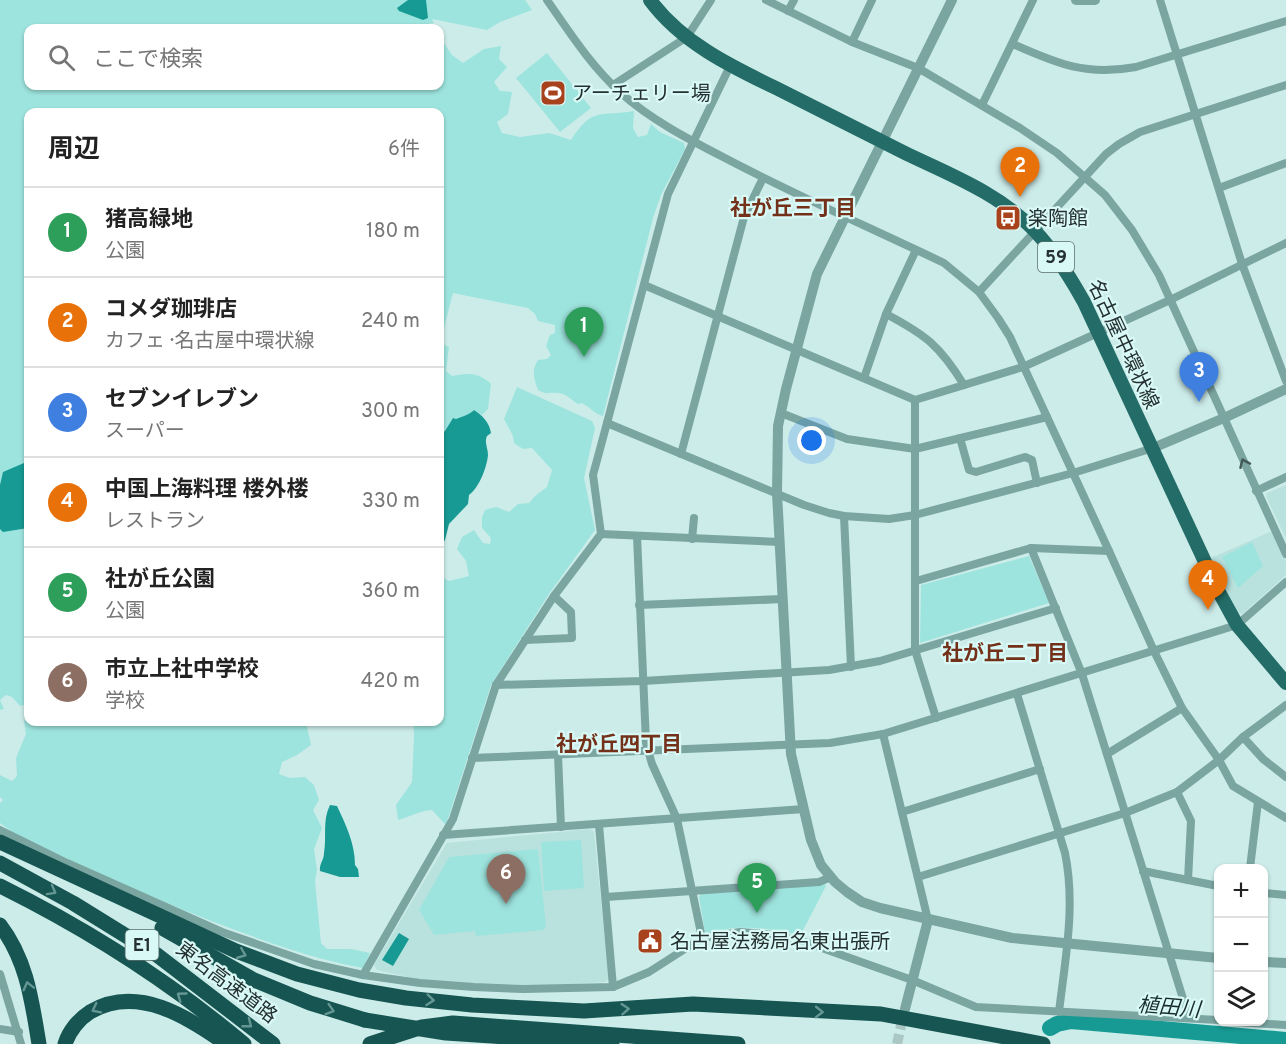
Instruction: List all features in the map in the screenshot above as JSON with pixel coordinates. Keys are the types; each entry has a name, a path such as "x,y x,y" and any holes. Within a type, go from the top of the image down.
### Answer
{"highway":[{"path":"0,843 236,951 297,974 382,994 422,1000 584,1011"},
{"name":"東名高速道路","path":"0,863 73,903 157,955 273,1044"},
{"name":"東名高速道路","path":"0,886 71,924 146,970 244,1044"},
{"path":"93,886 254,980 310,1003 365,1020 446,1033 612,1044"},
{"path":"0,925 13,945 25,972 39,1044"},
{"path":"65,1044 71,1031 86,1015 109,1003 132,1000 170,1010 226,1044"},
{"path":"368,1044 407,1024 444,1015 584,1011 693,1004 881,1014 1043,1044"},
{"path":"368,1044 406,1031 453,1023 738,1044"},
{"path":"974,1032 1011,1044"}],"main road":[{"name":"名古屋中環状線","path":"650,0 687,37 730,66 959,178 1002,203 1035,230 1065,268 1099,333 1128,399 1237,626 1286,683"}],"street":[{"path":"547,0 574,41 598,70 624,96 654,118 763,178 944,263 980,292 1010,337 1182,708 1219,760 1233,786 1286,818"},
{"path":"613,85 687,37 711,0"},
{"path":"766,0 852,42 918,68 982,105 1058,153 1086,177 1120,212 1159,275 1286,554"},
{"path":"788,10 794,0"},
{"path":"852,42 872,0"},
{"path":"952,0 817,274 781,413 777,453 777,493 789,745 814,851 821,865 847,892 862,902 879,908 1012,938 1214,958"},
{"path":"982,105 1033,0"},
{"path":"1076,0 1095,0"},
{"path":"1160,0 1242,264 1286,381"},
{"path":"1013,44 1044,58 1081,70 1111,71 1136,67 1286,21"},
{"path":"363,975 453,819 496,685 554,596 601,534 593,475 668,194 730,66"},
{"path":"980,292 1106,154 1119,144 1140,132 1286,86"},
{"path":"1219,188 1286,163"},
{"path":"681,454 744,217 763,178"},
{"path":"644,285 915,400 1023,367 1170,300 1286,243"},
{"path":"864,378 886,314 916,250"},
{"path":"886,314 927,337 954,369 964,385"},
{"path":"607,423 804,505 844,516 889,519 915,515 1037,483 1153,448 1286,389"},
{"path":"915,400 915,650 936,718"},
{"path":"781,413 847,439 915,449 1047,417"},
{"path":"960,438 969,470 976,472 1025,457 1032,460 1037,483"},
{"path":"1256,491 1286,477"},
{"path":"844,516 850,667"},
{"path":"692,539 694,518"},
{"path":"601,534 780,542"},
{"path":"637,536 648,752 677,819 702,938"},
{"path":"916,581 1031,548 1109,551"},
{"path":"1031,548 1082,674 1190,1018"},
{"path":"472,758 830,743 883,734 1237,626 1286,582"},
{"path":"525,640 572,638 571,612 554,596"},
{"path":"639,605 783,599"},
{"path":"496,685 643,681 850,667 880,661 1056,608"},
{"path":"1017,694 1070,877 1067,943 1059,1012"},
{"path":"918,877 1125,813 1177,792 1219,760 1243,737 1286,705"},
{"path":"1107,754 1182,708"},
{"path":"883,734 928,920 905,1009"},
{"path":"1243,737 1263,759 1286,777"},
{"path":"558,755 561,827"},
{"path":"902,812 1040,769"},
{"path":"1177,792 1191,821 1188,880"},
{"path":"1250,864 1258,802"},
{"path":"443,835 804,809"},
{"path":"599,825 613,987"},
{"path":"0,830 67,863 222,932 314,964 363,975 420,983 474,987 523,989 613,987 649,972 702,938 740,932 791,938 912,980 976,1007 1214,1020"},
{"path":"1143,872 1214,885"},
{"path":"606,897 819,882 831,877"},
{"path":"1268,893 1286,895"},
{"path":"1268,962 1286,963"},
{"path":"0,974 21,1044"},
{"path":"1268,1024 1286,1025"},
{"path":"0,1029 19,1032"}],"shaded area":[{"path":"0,0 525,0 532,10 500,22 487,30 432,19 434,23 428,24 24,24 24,90 444,90 444,43 452,55 463,63 484,49 501,46 499,59 507,67 494,82 500,91 512,92 508,114 497,122 502,133 520,137 549,133 571,140 592,117 634,111 633,128 638,137 647,135 651,124 660,132 684,143 685,149 661,195 653,218 603,416 559,393 546,393 538,390 534,379 534,368 538,360 547,359 551,355 546,346 550,335 555,333 555,325 538,321 535,314 528,308 453,293 444,328 444,108 24,108 24,705 20,706 12,697 6,695 0,700"},
{"path":"408,0 426,0 428,18 423,20 399,11 397,8"},
{"name":"アーチェリー場","path":"547,53 591,108 560,132 516,78"},
{"path":"444,345 449,347 446,371 452,376 473,374 491,384 488,409 482,415 474,410 456,419 453,418 445,431"},
{"path":"517,387 592,421 595,428 584,478 595,530 549,594 491,685 446,825 432,810 398,820 396,805 412,782 413,726 444,726 444,578 449,581 469,576 466,561 457,549 462,537 474,530 483,543 490,544 491,538 482,528 482,517 485,510 496,507 509,512 518,504 529,503 547,487 552,470 532,448 523,449 514,443 504,419"},
{"path":"474,410 489,426 491,433 486,438 488,455 482,477 469,495 468,504 449,524 444,541 444,432 453,418"},
{"path":"24,463 24,529 3,532 0,529 0,485 3,472"},
{"path":"1286,485 1286,539 1266,496 1267,493"},
{"path":"1272,531 1286,561 1286,575 1242,614 1238,613 1211,558"},
{"path":"1252,542 1263,566 1238,588 1222,557"},
{"path":"1029,556 1049,603 920,643 921,585"},
{"path":"25,726 307,726 311,745 282,762 279,774 290,778 305,777 314,785 319,800 313,810 322,828 314,849 321,943 327,949 351,949 370,953 363,968 286,948 230,928 112,879 15,834 0,823 0,803 3,800 0,797 0,775 12,781 17,776 16,758 26,734"},
{"path":"330,805 337,806 347,827 359,877 340,877 320,871 325,847 325,823"},
{"path":"590,829 594,832 609,979 605,982 520,987 417,979 377,970 374,965 447,843"},
{"path":"581,840 584,888 544,891 541,842"},
{"path":"538,849 546,926 543,930 476,936 475,931 434,935 419,910 449,857"},
{"path":"824,883 826,886 800,936 776,930 750,928 705,932 699,897 702,893"},
{"path":"399,933 409,939 393,966 382,960"}],"waterway":[{"name":"植田川","path":"1050,1028 1071,1021 1286,1040"}],"tunnel":[{"path":"897,1044 904,1012"}],"place":[{"name":"アーチェリー場","path":"553,93"},
{"name":"コメダ珈琲店","path":"1020,197"},
{"name":"楽陶館","path":"1008,218"},
{"name":"猪高緑地","path":"584,357"},
{"name":"セブンイレブン","path":"1199,402"},
{"name":"中国上海料理 楼外楼","path":"1208,610"},
{"name":"市立上社中学校","path":"506,904"},
{"name":"社が丘公園","path":"757,913"},
{"name":"名古屋法務局名東出張所","path":"650,941"}],"district":[{"name":"社が丘三丁目","path":"793,208"},
{"name":"社が丘二丁目","path":"1005,653"},
{"name":"社が丘四丁目","path":"619,744"}]}
